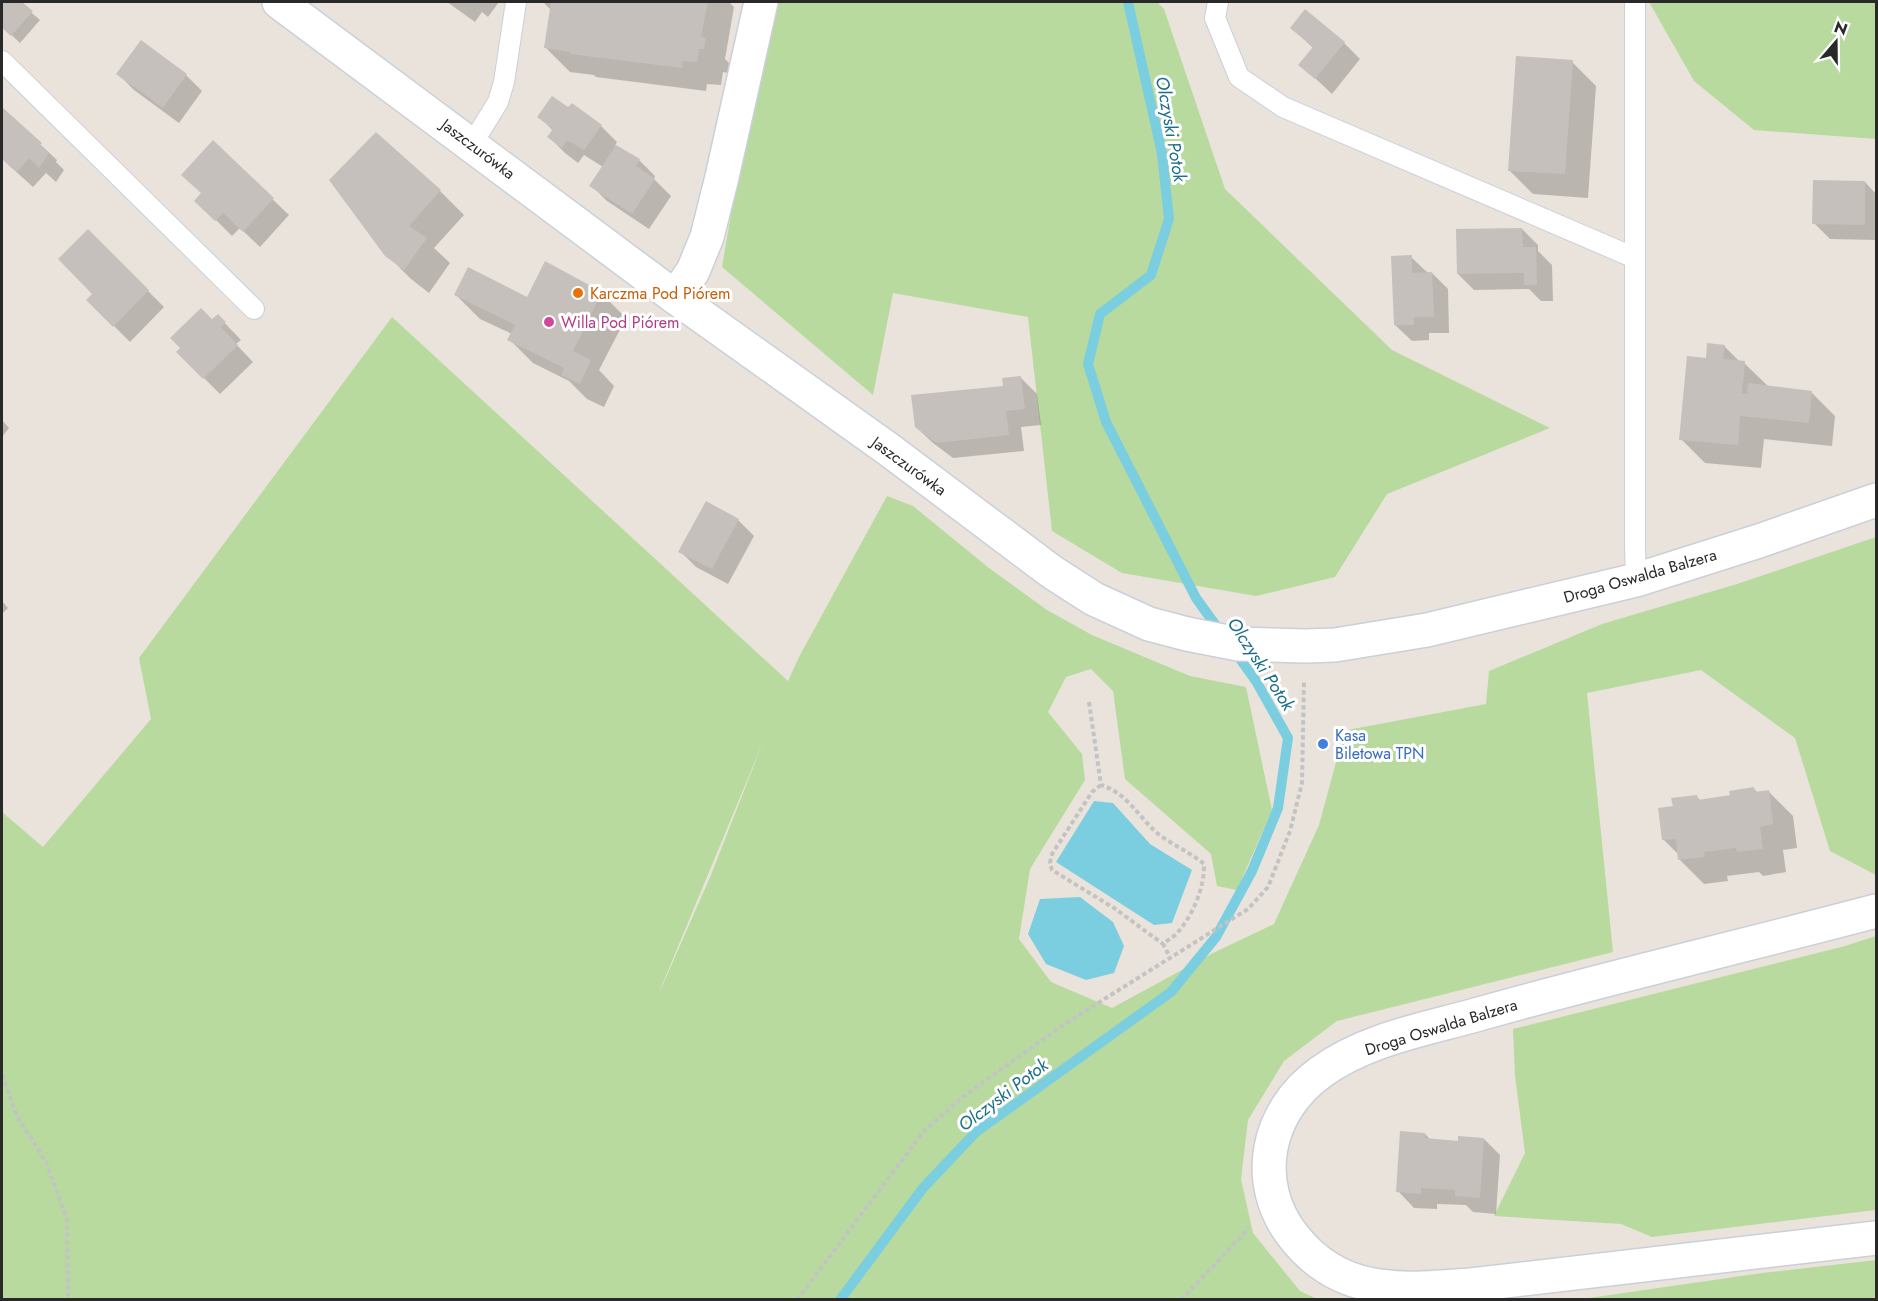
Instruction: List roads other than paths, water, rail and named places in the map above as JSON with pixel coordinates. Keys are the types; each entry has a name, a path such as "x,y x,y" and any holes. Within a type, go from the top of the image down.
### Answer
{"street":[{"name":"Jaszczurówka","path":"279,2 675,297 888,449 1052,572 1094,599 1149,624"},
{"path":"675,297 693,271 707,237 761,2"},
{"name":"Droga Oswalda Balzera","path":"1149,624 1238,644 1305,646 1335,645 1427,630 1636,580 1759,541 1876,500"},
{"name":"Droga Oswalda Balzera","path":"1876,911 1542,996 1399,1037 1346,1057 1307,1082 1291,1100 1279,1119 1272,1138 1269,1156 1272,1190 1278,1208 1294,1237 1311,1257 1322,1266 1360,1282 1400,1288 1460,1286 1535,1279 1876,1238"}],"lane":[{"path":"472,144 498,102 504,82 516,2"},
{"path":"1218,2 1215,18 1239,78 1283,107 1635,258"},
{"path":"1635,2 1636,580"},
{"path":"2,61 255,309"}],"water":[{"path":"1094,801 1113,803 1150,844 1192,870 1172,923 1154,925 1056,862"},
{"path":"1080,897 1113,922 1124,946 1114,973 1086,980 1046,964 1028,934 1040,899"}],"waterway":[{"name":"Olczyski Potok","path":"1128,2 1162,154 1169,219 1151,275 1100,314 1088,364 1106,422 1196,598 1222,634"},
{"name":"Olczyski Potok","path":"840,1300 923,1188 976,1132 1171,992 1216,937 1252,871 1278,808 1288,738 1256,681 1233,649"}],"place":[{"name":"Karczma Pod Piórem","path":"578,293"},
{"name":"Willa Pod Piórem","path":"549,322"},
{"name":"Kasa Biletowa TPN","path":"1323,744"}]}
